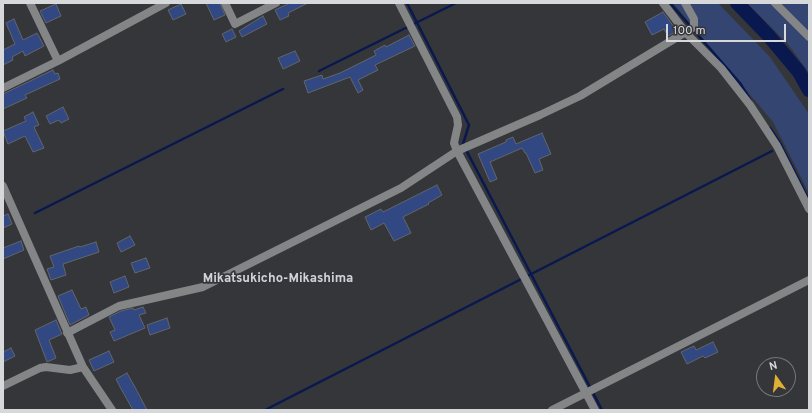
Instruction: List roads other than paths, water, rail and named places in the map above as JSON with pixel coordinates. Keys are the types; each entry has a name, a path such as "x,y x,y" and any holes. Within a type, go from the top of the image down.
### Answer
{"street":[{"path":"30,3 58,61"},
{"path":"3,88 58,61 166,3"},
{"path":"225,3 235,24 276,3"},
{"path":"399,3 457,118 458,125 454,143 457,151 595,410"},
{"path":"663,3 686,33 721,68 750,105 777,146 809,209"},
{"path":"67,333 119,306 203,288 401,188 457,151 580,96 694,27 694,19 685,3"},
{"path":"775,3 809,38"},
{"path":"3,186 83,367 112,410"},
{"path":"552,410 809,280"},
{"path":"3,386 40,368 46,367 70,370 83,367"}],"waterway":[{"path":"407,3 469,125 463,144 602,410"},
{"path":"319,71 456,3"},
{"path":"670,3 740,83 751,101"},
{"path":"737,3 768,35 799,72 809,90"},
{"path":"35,213 283,89"},
{"path":"770,128 780,143 809,200"},
{"path":"265,410 772,151"}],"district":[{"name":"Mikatsukicho-Mikashima","path":"278,279"}]}
